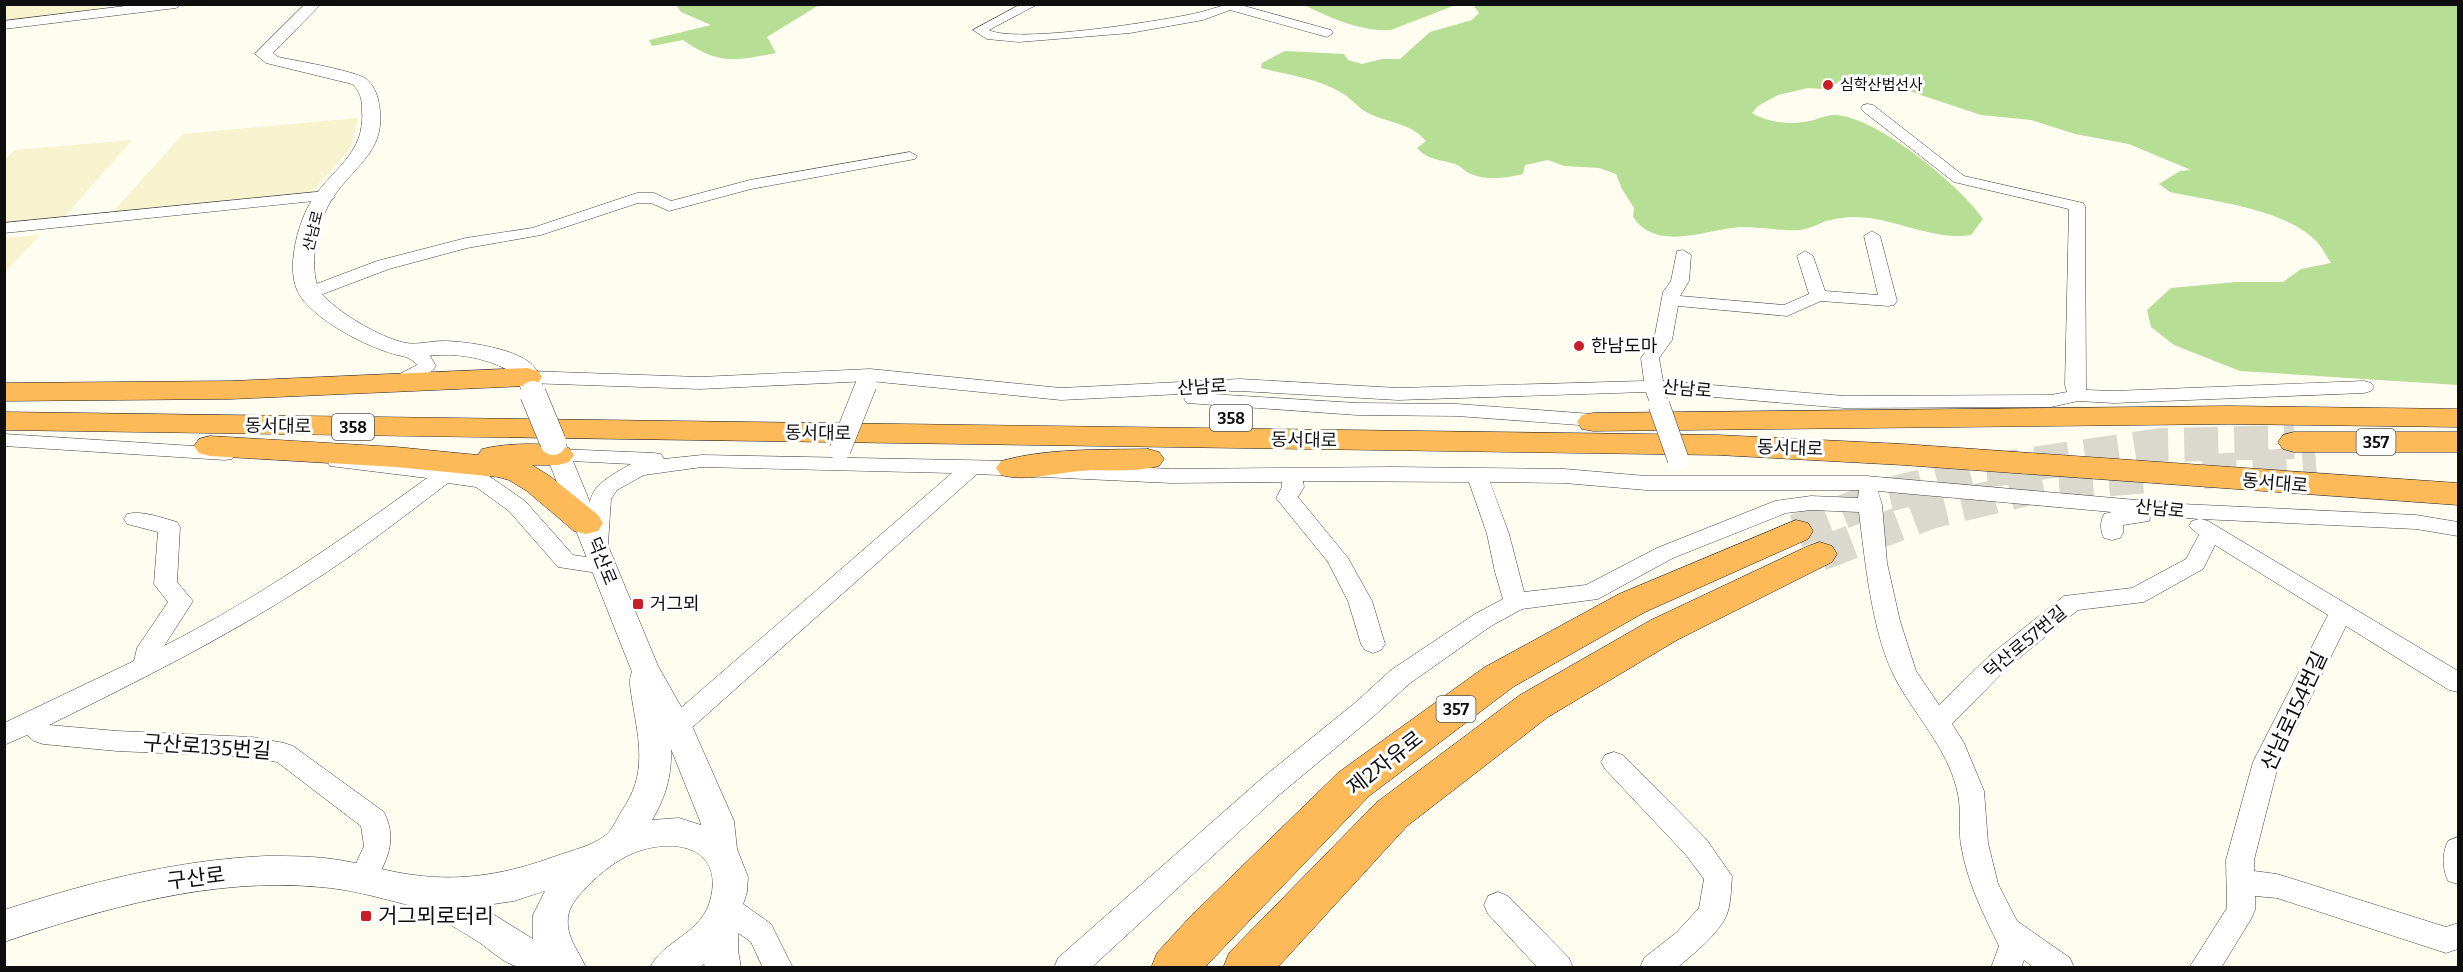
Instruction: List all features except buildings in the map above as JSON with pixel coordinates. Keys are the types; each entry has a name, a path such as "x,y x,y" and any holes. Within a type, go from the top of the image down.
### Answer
{"highway":[{"path":"4,392 231,390 397,383 530,386"},
{"name":"동서대로","path":"4,403 461,412 1615,422 2229,415 2458,418"},
{"name":"동서대로","path":"4,421 1646,444 1865,451 2304,485 2458,494"},
{"path":"4,433 396,457 514,470 539,484 596,546"},
{"name":"357","path":"2458,442 2305,452 2458,463"},
{"path":"1012,468 1081,461 1271,455 1574,453 1646,444"},
{"path":"396,457 556,449"},
{"name":"제2자유로","path":"1174,968 1206,932 1354,784 1500,678 1632,603 1808,543 1534,706 1392,813 1246,968"}],"street":[{"path":"4,25 176,4"},
{"name":"산남로","path":"309,293 304,272 313,217 327,196 356,162 372,133 374,122 364,85 348,78 272,60 263,54 315,4"},
{"path":"1032,4 978,30 991,36 1019,38 1130,29 1203,16 1229,6 1327,33"},
{"path":"1868,108 1959,179 2077,206 2074,385 2078,395"},
{"path":"397,383 421,372 427,366 420,355 340,320 322,308 309,293 383,265 466,243 535,232 637,198 654,198 669,206 750,185 910,156"},
{"path":"4,228 327,196"},
{"path":"1670,300 1787,311 1818,296 1888,302 1872,236"},
{"path":"1682,482 1678,459 1657,396 1650,358 1664,340 1670,300 1672,292 1680,281 1683,255"},
{"path":"1805,256 1818,296"},
{"path":"403,349 444,348 486,353 508,359 525,370 530,386"},
{"path":"835,457 868,380"},
{"name":"산남로","path":"530,386 868,380 1061,394 1240,385 1398,394 1657,396 1844,402 2051,401 2078,395 2114,397 2364,387"},
{"name":"덕산로","path":"530,386 644,667"},
{"path":"1061,394 1161,397 1357,409 1457,410 1615,422"},
{"path":"4,440 339,461 419,469 444,476 482,481 517,506 566,562 596,546 600,498 610,485 639,469 702,461"},
{"path":"556,449 702,461"},
{"name":"산남로","path":"702,461 835,457 971,468 1171,476 1564,476 1646,483 1682,482 1869,494 2416,522 2458,529"},
{"path":"677,726 971,468"},
{"path":"1291,475 1293,487 1287,498 1337,558 1360,601 1373,644"},
{"path":"1477,475 1498,534 1506,572 1516,602"},
{"path":"4,735 146,666 293,584 444,476"},
{"path":"1069,968 1262,794 1400,677 1483,620 1516,602 1537,597 1590,593 1665,553 1783,506 1869,494 1876,563 1888,621 1905,673 1951,742 1971,791 1974,843 1984,885 2014,946 2006,968"},
{"path":"2112,533 2112,519 2148,515 2146,507"},
{"path":"2181,511 2210,534 2458,683"},
{"path":"135,519 169,527 165,584 181,601 146,654 146,666"},
{"name":"덕산로57번길","path":"1937,723 1998,662 2072,602 2136,596 2195,564 2210,534"},
{"name":"산남로154번길","path":"2204,968 2241,910 2240,860 2266,762 2341,613"},
{"path":"644,667 677,726 717,821 720,850 728,864 731,880 720,950 723,968"},
{"path":"567,966 553,946 550,929 552,916 566,885 607,850 649,797 657,744 646,699 644,667"},
{"name":"구산로135번길","path":"30,723 43,734 117,741 252,747 284,753 374,820 378,846 377,884"},
{"path":"1614,762 1696,848 1718,876 1713,913 1687,941 1655,968"},
{"path":"377,884 430,892 490,890 524,883 649,833 677,831 702,837 720,850"},
{"path":"2458,849 2458,872"},
{"name":"구산로","path":"4,926 87,899 151,884 221,873 308,871 377,884"},
{"path":"2240,882 2277,886 2446,940 2458,936"},
{"path":"377,884 444,905 480,924 522,952 567,966"},
{"path":"1498,905 1558,968"},
{"path":"668,968 698,947 724,913"},
{"path":"724,913 761,933 778,968"},
{"path":"2006,929 2059,968"}],"shaded area":[{"path":"4,5 101,5 97,11 5,22"},
{"path":"358,118 351,147 310,194 110,215 183,134"},
{"path":"132,140 63,218 5,224 5,160 14,150"},
{"path":"40,235 5,272 5,238"}],"green space":[{"path":"1302,4 1465,5 1453,6 1391,30 1379,30 1345,23"},
{"path":"676,5 819,5 767,37 776,53 727,59 707,54 683,40 652,46 649,40 711,25 681,12"},
{"path":"1466,5 2457,5 2458,385 2240,371 2174,345 2151,327 2147,310 2171,288 2236,282 2283,282 2301,269 2331,263 2318,243 2304,231 2269,214 2228,203 2170,192 2159,184 2180,171 2191,170 2129,144 2075,134 2031,120 1981,115 1912,92 1845,80 1823,89 1808,88 1778,95 1758,106 1752,113 1766,119 1790,123 1836,115 1873,127 1917,155 1972,205 1983,219 1971,235 1942,235 1884,221 1854,217 1826,221 1800,230 1741,227 1669,237 1643,228 1633,217 1634,208 1616,174 1599,168 1564,166 1548,160 1525,165 1523,174 1510,177 1477,176 1455,164 1426,155 1417,148 1426,141 1420,135 1406,126 1368,113 1333,88 1313,80 1261,68 1262,63 1285,51 1344,54 1348,60 1362,64 1382,59 1400,59 1430,32 1472,20 1479,13 1474,6"}],"tunnel":[{"path":"1796,531 1883,496 1978,472 2161,445 2294,442"},
{"path":"2203,472 2316,463"},
{"path":"1820,554 1930,512 2048,484 2149,476"}],"place":[{"name":"심학산법선사","path":"1828,85"},
{"name":"한남도마","path":"1579,346"},
{"name":"거그뫼","path":"638,604"},
{"name":"거그뫼로터리","path":"366,916"}]}
